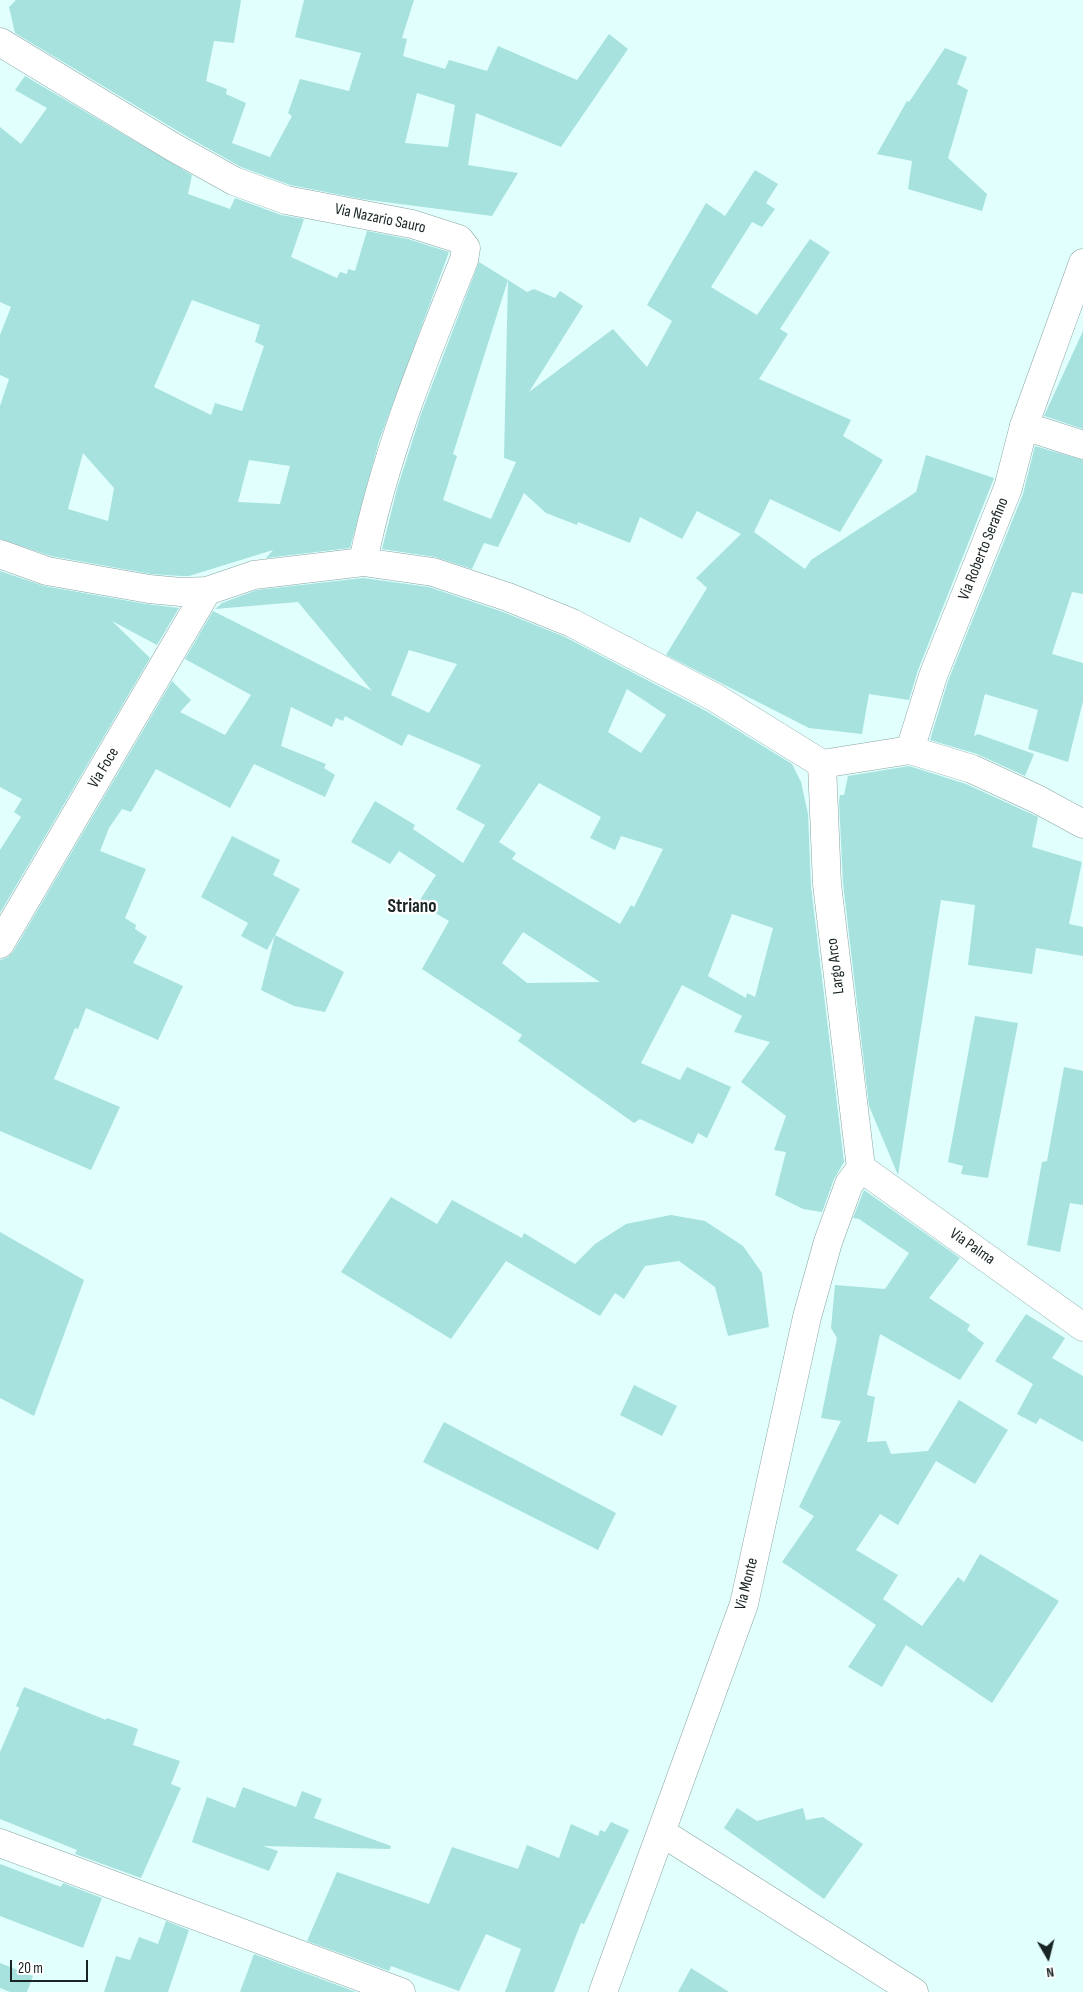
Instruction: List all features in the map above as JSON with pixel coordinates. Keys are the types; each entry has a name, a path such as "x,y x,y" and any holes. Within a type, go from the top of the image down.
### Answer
{"street":[{"name":"Via Nazario Sauro","path":"0,42 234,181 286,200 412,224 459,239 466,248 464,260 409,396 373,512 363,562"},
{"name":"Via Roberto Serafino","path":"910,750 933,676 1008,488 1024,426 1083,263"},
{"path":"1024,426 1083,445"},
{"path":"0,554 47,570 140,587 182,592 207,591 254,575 363,562 433,572 508,597 572,623 714,697 822,764 910,750 972,769 1037,798 1083,824"},
{"name":"Via Foce","path":"0,944 207,591"},
{"name":"Largo Arco","path":"822,764 826,884 860,1168"},
{"name":"Via Palma","path":"860,1168 1083,1326"},
{"name":"Via Monte","path":"603,1992 744,1604 807,1317 828,1242 846,1192 860,1168"},
{"path":"662,1832 914,1992"},
{"path":"0,1842 400,1992"}],"building":[{"path":"16,0 241,0 234,43 214,41 206,81 227,89 226,94 246,103 232,143 270,157 292,116 288,113 300,79 349,91 361,53 295,37 304,0 414,0 402,38 407,39 403,56 445,69 449,60 487,71 498,46 577,80 609,34 628,49 561,147 476,113 468,165 518,173 492,216 362,199 290,185 241,167 15,33 9,7","holes":["417,93 455,105 448,147 405,143"]},
{"path":"945,48 967,57 957,84 968,90 948,158 987,194 982,211 908,189 912,161 877,154 907,101 909,102"},
{"path":"25,76 192,175 188,194 230,209 235,198 281,215 304,219 291,257 337,278 340,272 347,274 348,269 355,271 367,231 408,239 449,252 379,441 350,548 266,558 273,550 189,576 181,576 151,574 51,556 0,539 0,406 9,379 0,375 0,335 11,307 0,302 0,127 21,144 47,108 15,90","holes":["192,300 260,325 255,342 264,346 242,411 215,403 211,415 154,387","83,453 114,488 108,521 68,509","249,460 290,466 280,504 238,502"]},
{"path":"755,170 778,184 766,203 775,209 762,227 752,222 711,287 757,315 810,239 830,252 780,329 788,334 759,379 851,420 843,436 883,460 840,532 770,499 754,532 805,569 811,560 916,492 926,455 994,478 918,670 909,700 869,694 862,734 809,728 666,655 707,588 696,578 741,534 697,511 682,539 640,517 630,543 578,522 577,525 546,513 524,493 498,547 484,543 472,569 435,557 382,549 397,489 421,414 479,262 508,280 527,292 534,289 555,298 560,291 583,306 529,392 613,329 647,367 672,321 647,305 706,203 725,216","holes":["508,280 504,458 516,462 491,519 443,500 457,456 453,454"]},
{"path":"1083,331 1083,429 1044,416"},
{"path":"1035,446 1083,460 1083,594 1072,592 1052,654 1083,663 1083,701 1068,762 1028,749 1038,710 985,694 974,736 978,734 1034,754 1025,776 977,754 930,740 948,681 1023,494"},
{"path":"0,571 44,586 179,608 157,645 112,621 150,658 0,913 0,850 21,817 14,812 22,799 0,787"},
{"path":"363,578 429,587 503,612 565,637 706,711 792,764 801,782 808,814 811,886 844,1162 834,1179 822,1212 803,1209 775,1195 786,1152 774,1150 786,1116 741,1082 770,1042 734,1032 742,1016 682,985 641,1063 680,1080 687,1067 731,1087 707,1138 698,1133 693,1144 640,1119 634,1123 518,1041 522,1035 422,969 449,921 418,903 436,875 399,851 390,864 351,842 375,801 415,825 413,829 463,863 485,825 456,809 481,765 408,734 402,746 345,716 343,721 336,718 332,727 291,707 281,746 326,764 324,768 335,775 325,797 254,764 230,808 156,769 131,812 122,809 109,828 100,851 146,869 125,918 136,925 135,929 147,937 133,963 183,986 158,1040 86,1008 78,1029 75,1028 54,1079 120,1107 91,1170 0,1131 0,960 8,957 13,952 172,681 191,700 180,712 225,735 251,695 185,659 213,611 372,691 298,602 215,609 222,603 257,590","holes":["409,650 457,664 429,713 391,695","627,689 666,715 641,753 608,732","539,783 601,817 590,838 615,850 621,836 663,849 634,907 631,905 620,924 512,859 516,853 499,842","732,914 773,928 755,997 747,993 746,998 708,976","523,932 600,982 527,983 502,963"]},
{"path":"909,766 966,784 1038,817 1032,847 1082,862 1069,924 1083,927 1083,956 1036,948 1032,974 968,965 975,905 941,900 898,1175 869,1106 843,883 839,801 840,795 844,795 848,776"},
{"path":"232,836 280,860 273,875 300,889 267,950 241,936 248,923 201,897"},
{"path":"275,935 344,972 325,1012 294,1006 261,990"},
{"path":"975,1016 1018,1023 988,1178 961,1174 963,1166 948,1162"},
{"path":"1064,1067 1083,1071 1083,1205 1070,1203 1060,1252 1027,1245 1042,1162 1047,1161"},
{"path":"864,1190 960,1258 929,1298 970,1325 967,1330 984,1343 960,1380 880,1334 867,1395 875,1397 867,1442 886,1441 891,1454 928,1451 959,1400 1008,1430 975,1484 936,1461 898,1525 880,1514 856,1550 898,1575 883,1599 922,1626 958,1577 964,1582 980,1554 1059,1601 992,1703 906,1645 882,1687 848,1667 876,1625 782,1562 814,1516 799,1507 841,1421 821,1418 837,1338 831,1328 835,1285 885,1289 909,1253 859,1219 853,1218"},
{"path":"391,1197 437,1224 452,1200 522,1238 524,1233 575,1264 595,1244 626,1224 671,1215 705,1221 743,1246 762,1273 769,1327 728,1336 715,1287 679,1261 645,1266 624,1299 615,1293 600,1316 506,1261 451,1339 341,1272"},
{"path":"0,1232 84,1280 34,1416 0,1398"},
{"path":"1026,1314 1065,1338 1052,1358 1083,1376 1083,1442 1040,1418 1036,1424 1017,1414 1033,1384 995,1361"},
{"path":"634,1385 677,1406 662,1436 620,1415"},
{"path":"444,1422 616,1513 598,1550 423,1462"},
{"path":"24,1687 106,1720 107,1718 138,1729 133,1745 180,1761 171,1784 181,1788 141,1878 75,1854 77,1850 0,1819 0,1752 19,1708 16,1706"},
{"path":"243,1787 296,1807 302,1791 322,1799 314,1818 391,1846 390,1849 263,1846 278,1851 269,1871 192,1842 207,1797 235,1808"},
{"path":"737,1808 757,1821 803,1808 806,1820 823,1817 863,1844 824,1899 724,1828"},
{"path":"611,1822 629,1830 584,1924 581,1923 554,1992 505,1992 521,1949 486,1934 459,1991 391,1966 389,1971 307,1941 337,1872 429,1904 452,1847 518,1869 527,1845 559,1858 571,1824 598,1836 600,1830 605,1832"},
{"path":"0,1864 61,1887 63,1883 102,1898 83,1948 0,1916"},
{"path":"166,1921 189,1930 168,1992 104,1992 116,1956 130,1960 139,1937 158,1944"},
{"path":"254,1954 356,1992 240,1992"},
{"path":"0,1963 33,1976 27,1992 10,1992 0,1988"},
{"path":"691,1968 729,1992 678,1992"}],"district":[{"name":"Striano","path":"412,907"}]}
